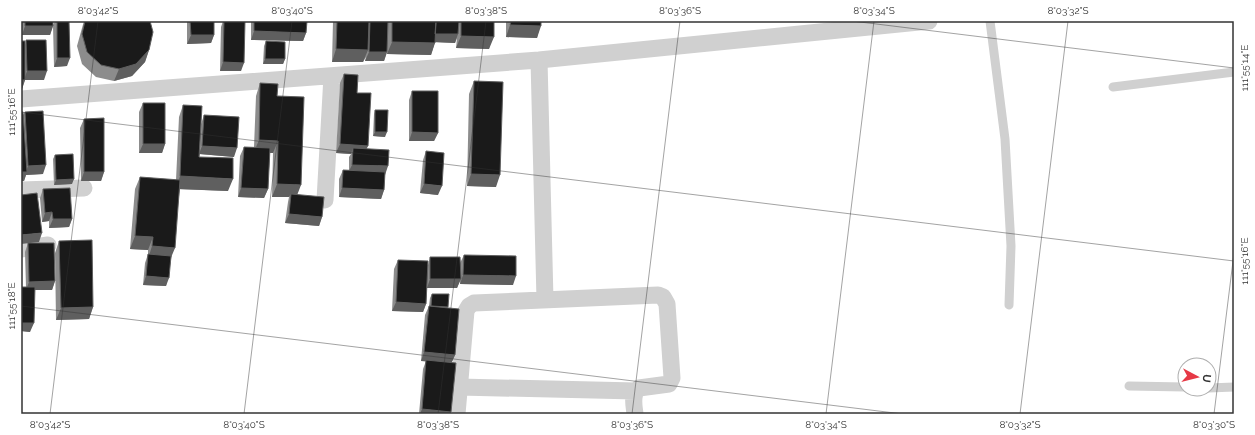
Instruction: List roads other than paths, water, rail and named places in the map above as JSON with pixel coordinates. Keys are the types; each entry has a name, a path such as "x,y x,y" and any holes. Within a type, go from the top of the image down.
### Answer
{"street":[{"path":"21,99 539,60 929,21"},
{"path":"539,60 545,300"},
{"path":"325,200 332,76"},
{"path":"21,190 84,188"},
{"path":"21,249 54,244"},
{"path":"457,414 459,387 466,311 469,306 474,303 658,295 663,297 667,304 672,378 669,384 639,388 636,391 459,387"},
{"path":"635,414 634,395 636,391"}],"lane":[{"path":"990,21 1005,139 1011,246 1009,305"},
{"path":"1113,87 1234,72"},
{"path":"1129,386 1177,387"},
{"path":"1217,388 1234,387"}]}
